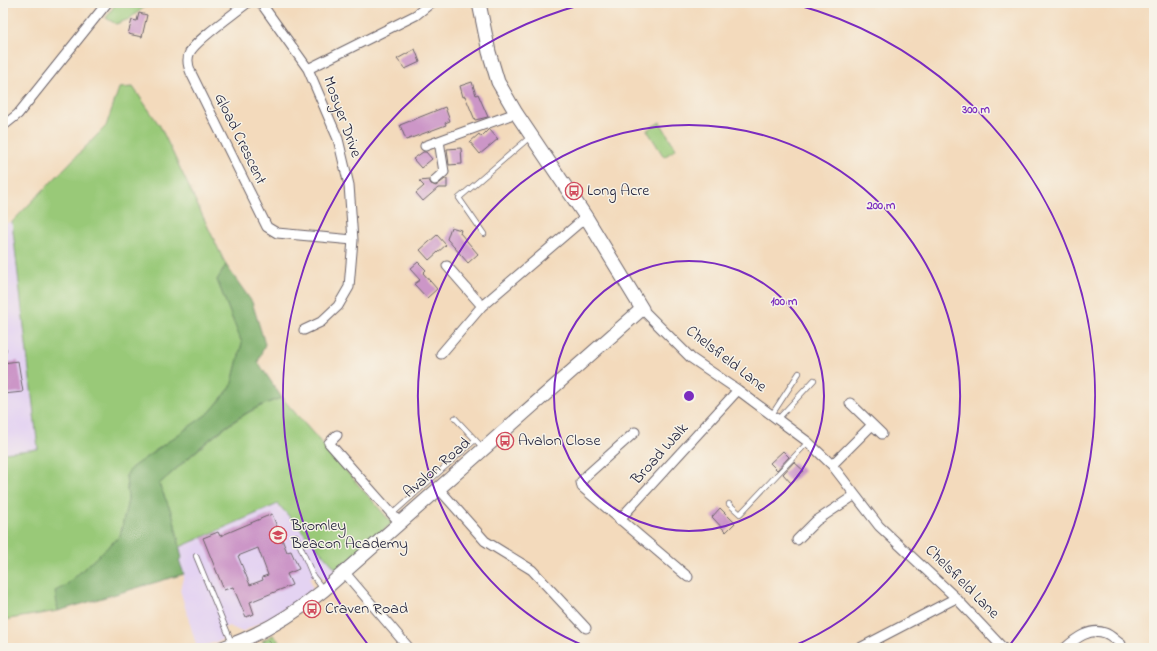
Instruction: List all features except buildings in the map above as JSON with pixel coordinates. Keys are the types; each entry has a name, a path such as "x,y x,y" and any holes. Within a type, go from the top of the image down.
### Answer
{"street":[{"path":"3,126 18,114 107,3"},
{"name":"Gload Crescent","path":"248,3 197,43 190,52 188,64 191,73 267,227 277,233 353,240"},
{"name":"Mosyer Drive","path":"261,3 308,69 338,139 349,185 353,240 349,287 338,306 321,322 304,330"},
{"path":"308,69 416,16 431,3"},
{"name":"Chelsfield Lane","path":"479,3 489,52 498,82 516,113 586,217 642,309 691,358 738,390 808,442 832,465 879,526 956,598 1003,648"},
{"path":"425,146 516,113"},
{"path":"435,180 444,172 439,141"},
{"path":"441,354 482,306 586,217"},
{"path":"446,266 482,306"},
{"name":"Avalon Road","path":"228,646 262,632 293,614 345,573 396,519 439,489 480,445 642,309"},
{"name":"Broad Walk","path":"619,520 738,390"},
{"path":"850,403 882,434"},
{"path":"832,465 872,425"},
{"path":"636,432 587,475 582,482 582,487 619,520 688,577"},
{"path":"337,435 329,443 396,519"},
{"path":"439,489 485,541 532,570 586,628"},
{"path":"797,540 816,521 855,495"},
{"path":"345,573 409,648"},
{"path":"860,648 956,598"},
{"path":"1065,648 1077,637 1090,632 1104,633 1121,644"}],"lane":[{"path":"484,234 459,198 531,136"},
{"path":"774,418 799,373"},
{"path":"774,418 814,380"},
{"path":"396,519 480,445 455,418"},
{"path":"729,504 740,514 808,442"},
{"path":"296,536 313,576 324,590"},
{"path":"196,556 228,646"}],"path":[{"path":"264,637 277,648"}],"shaded area":[{"path":"12,222 38,450 3,453 3,224"},
{"name":"Bromley Beacon Academy","path":"282,398 392,523 326,579 316,574 310,578 313,590 277,614 242,632 229,626 223,628 222,640 197,648 180,590 184,574 179,559 182,558 173,516 159,484"}],"green space":[{"path":"116,3 150,3 129,19 116,24 106,18"},
{"path":"133,87 160,126 226,265 217,280 242,343 231,387 210,412 131,468 126,476 128,500 120,536 65,586 56,591 58,611 3,620 3,453 38,449 12,222 106,126 119,88"},
{"path":"660,122 676,149 664,157 647,130"},
{"path":"226,265 252,302 265,344 258,362 282,398 264,404 232,422 216,434 159,484 173,516 182,558 179,560 184,574 58,611 55,591 65,586 120,536 128,500 126,476 131,468 210,412 231,387 242,343 217,280"},
{"path":"282,398 392,523 337,570 278,504 180,547 173,516 159,484 202,446 232,423 264,404"},
{"path":"273,635 286,648 269,648 262,641"}],"place":[{"name":"Long Acre","path":"574,191"},
{"name":"Avalon Close","path":"505,441"},
{"name":"Bromley Beacon Academy","path":"278,535"},
{"name":"Craven Road","path":"312,609"}]}
